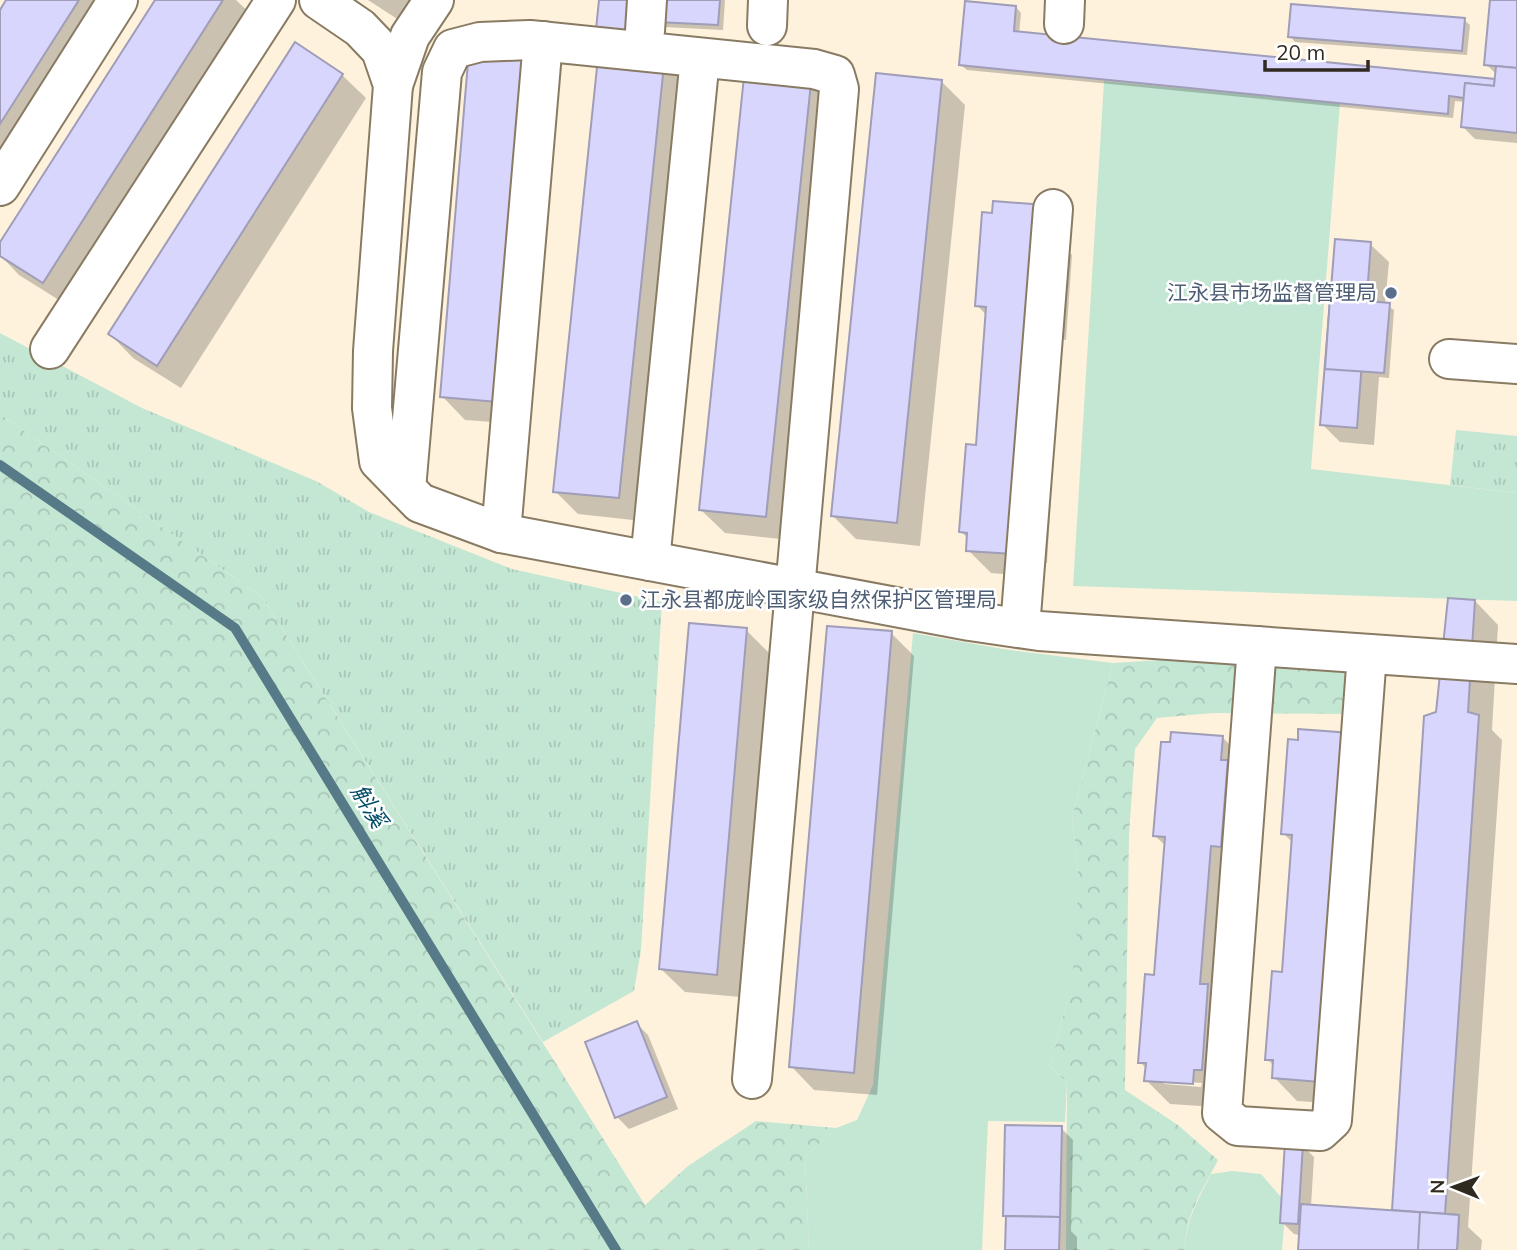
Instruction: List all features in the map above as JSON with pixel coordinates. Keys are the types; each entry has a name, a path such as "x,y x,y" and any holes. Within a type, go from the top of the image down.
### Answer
{"lane":[{"path":"0,186 118,0"},
{"path":"50,349 276,0"},
{"path":"318,0 360,28 381,50 393,85"},
{"path":"434,0 410,36 393,85 373,351 372,408 379,461 420,503 501,533 1020,628 1517,664"},
{"path":"406,489 442,72 453,49 480,42 530,40 814,69 835,75 839,89 752,1079"},
{"path":"501,533 543,41"},
{"path":"650,561 700,58"},
{"path":"1020,628 1053,209"},
{"path":"1450,359 1517,364"},
{"path":"1257,646 1222,1113 1238,1126 1320,1131 1332,1120 1367,654"}],"green space":[{"path":"1104,81 1340,103 1311,469 1517,493 1517,601 1073,586"},
{"path":"0,333 142,408 316,481 369,512 512,569 662,602 641,950 634,991 543,1042 262,597 0,414"},
{"path":"0,414 262,597 645,1205 688,1166 756,1121 836,1128 805,1157 809,1250 0,1250"},
{"path":"1456,430 1517,436 1517,493 1450,485"},
{"path":"913,633 1003,649 1113,663 1072,817 1078,872 1076,951 1067,1002 1050,1066 1067,1083 1065,1122 988,1121 982,1250 809,1250 805,1157 836,1128 857,1120 873,1085"},
{"path":"1207,657 1366,668 1362,714 1213,713 1157,718 1135,749 1129,835 1125,1090 1178,1125 1218,1160 1191,1215 1186,1250 1066,1250 1067,1083 1050,1066 1067,1002 1078,872 1072,817 1113,663"},
{"path":"1232,1171 1261,1174 1286,1203 1282,1250 1186,1250 1190,1220 1211,1174"}],"building":[{"path":"6,0 79,0 0,124 0,10"},
{"path":"155,0 223,0 43,283 0,256 0,242"},
{"path":"599,0 633,0 630,41 595,39"},
{"path":"658,0 720,0 718,25 657,22"},
{"path":"1490,0 1517,0 1517,68 1484,65"},
{"path":"965,1 1016,6 1014,31 1495,79 1494,86 1465,83 1464,98 1449,96 1448,114 959,65"},
{"path":"1291,4 1465,18 1462,51 1288,37"},
{"path":"295,42 343,74 157,366 108,334"},
{"path":"599,48 665,55 619,498 553,492"},
{"path":"469,50 527,55 498,402 440,397"},
{"path":"1496,66 1517,68 1517,133 1461,127 1465,83 1494,86"},
{"path":"745,67 812,73 766,517 699,510"},
{"path":"876,73 942,80 897,523 831,516"},
{"path":"993,201 1045,205 1014,554 966,551 967,533 959,532 966,444 976,445 986,307 975,306 982,212 992,213"},
{"path":"1335,239 1371,242 1357,428 1320,425"},
{"path":"1330,298 1390,303 1384,373 1325,369"},
{"path":"1448,598 1475,600 1468,712 1479,715 1445,1214 1392,1210 1424,716 1436,712"},
{"path":"689,623 747,628 717,975 659,969"},
{"path":"827,626 892,631 854,1073 789,1067"},
{"path":"1298,729 1351,733 1320,1082 1272,1078 1273,1060 1265,1060 1272,971 1282,972 1292,835 1281,834 1288,739 1298,740"},
{"path":"1171,732 1223,736 1221,760 1228,760 1221,847 1211,846 1200,984 1208,984 1202,1070 1194,1070 1193,1084 1144,1081 1146,1063 1138,1063 1145,974 1154,975 1165,837 1153,836 1161,742 1170,742"},
{"path":"637,1021 667,1097 615,1118 585,1042"},
{"path":"1005,1125 1062,1126 1060,1217 1003,1216"},
{"path":"1285,1142 1303,1144 1298,1224 1280,1223"},
{"path":"1301,1204 1459,1215 1457,1250 1298,1250"},
{"path":"1420,1212 1459,1215 1457,1250 1418,1250"},
{"path":"1006,1216 1060,1217 1059,1250 1005,1250"}],"waterway":[{"name":"斛溪","path":"0,465 235,628 616,1250"}],"place":[{"name":"江永县市场监督管理局","path":"1391,293"},
{"name":"江永县都庞岭国家级自然保护区管理局","path":"626,600"}]}
